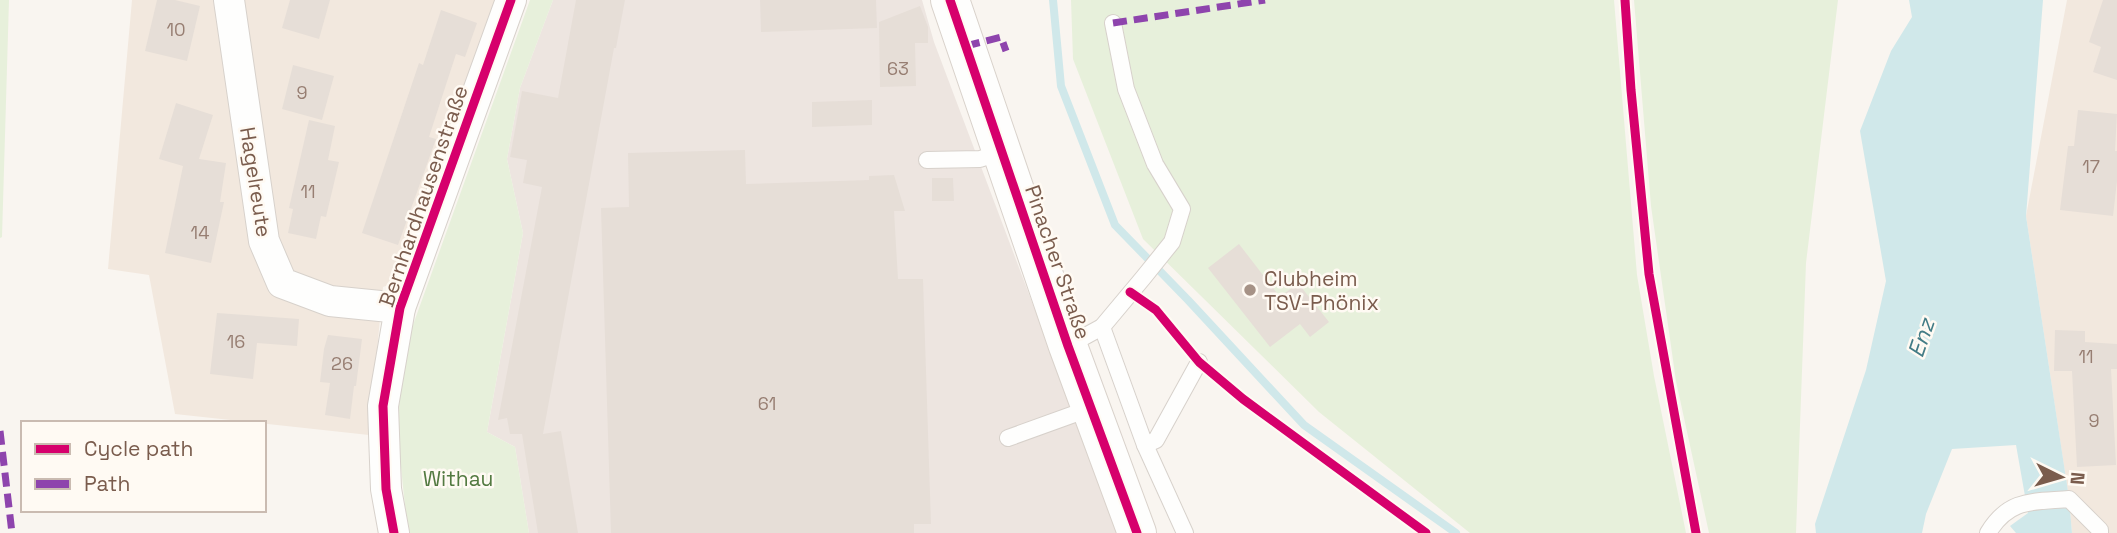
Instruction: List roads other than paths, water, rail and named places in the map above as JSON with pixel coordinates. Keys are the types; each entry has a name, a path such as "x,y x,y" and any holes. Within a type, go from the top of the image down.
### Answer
{"street":[{"name":"Hagelreute","path":"229,0 264,241 282,283 330,301 400,308"},
{"name":"Bernhardhausenstraße","path":"394,533 386,489 383,406 400,308 511,0"},
{"name":"Pinacher Straße","path":"950,0 1002,152 1041,247 1068,346 1137,533"}],"lane":[{"path":"1068,346 1102,327 1143,278 1172,242 1182,209 1134,133 1113,23"},
{"path":"927,160 980,159 1002,152"},
{"path":"1102,327 1145,444 1185,533"},
{"path":"1145,444 1156,440 1199,362"},
{"path":"1008,438 1091,408"},
{"path":"1988,533 1999,516 2022,503 2069,499 2100,533"}],"water":[{"name":"Enz","path":"1909,0 2043,0 2026,216 2072,533 2016,533 2010,526 2028,513 2016,445 1952,449 1926,514 1922,533 1816,533 1815,524 1866,370 1886,281 1860,131 1891,51 1912,17"}],"waterway":[{"path":"1053,0 1061,86 1115,225 1304,425 1456,533"}],"place":[{"name":"Clubheim TSV-Phönix","path":"1250,290"}],"park label":[{"name":"Withau","path":"458,478"}]}
